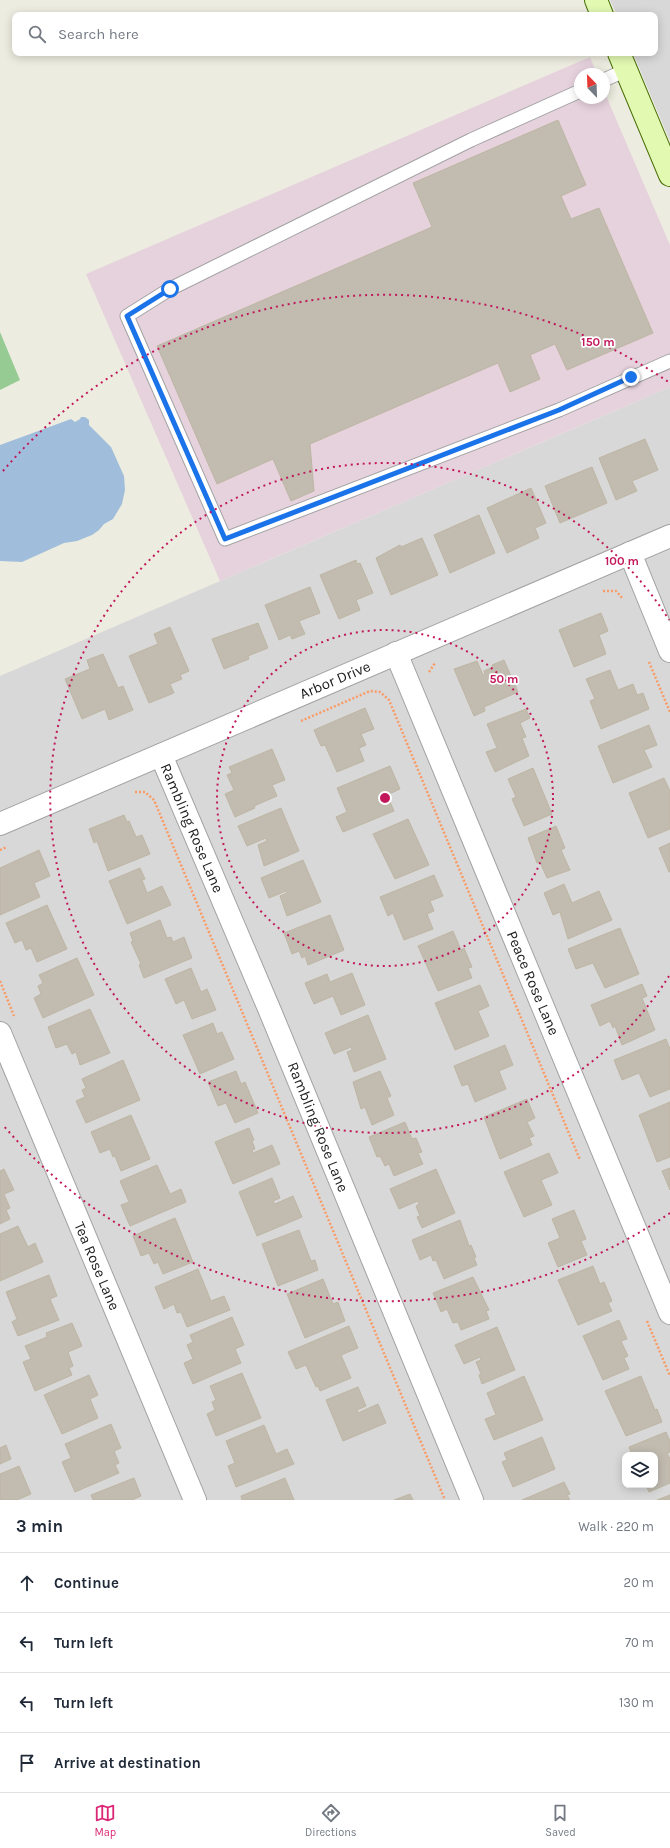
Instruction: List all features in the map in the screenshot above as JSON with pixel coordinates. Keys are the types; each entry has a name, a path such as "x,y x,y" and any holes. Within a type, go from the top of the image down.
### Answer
{"street":[{"path":"596,0 601,12"},
{"path":"622,61 670,175"},
{"name":"Arbor Drive","path":"0,824 670,536"},
{"path":"630,554 670,651"},
{"name":"Peace Rose Lane","path":"396,653 670,1313"},
{"name":"Rambling Rose Lane","path":"161,755 270,1012 472,1500"},
{"name":"Tea Rose Lane","path":"0,1033 195,1500"}],"lane":[{"path":"610,74 622,61"},
{"path":"574,93 471,140 170,289 127,316 225,539 559,410 670,362"}],"path":[{"path":"598,593 605,590 616,591 623,598 626,606"},
{"path":"646,655 670,712"},
{"path":"429,671 434,664 441,661"},
{"path":"298,722 370,691 380,692 389,700 581,1163"},
{"path":"128,795 136,792 145,792 154,800 445,1500"},
{"path":"0,850 14,844"},
{"path":"646,1317 670,1376"}],"shaded area":[{"path":"610,0 670,0 670,141 634,56 658,56 658,12 616,12"},
{"path":"590,57 595,68 574,68 574,104 610,104 670,245 670,387 220,581 86,274"},
{"path":"670,387 670,1500 0,1500 0,676"}],"green space":[{"path":"0,332 20,380 0,390"}],"water":[{"path":"81,417 85,417 89,420 89,425 111,447 124,476 125,490 122,504 113,519 104,524 92,535 77,541 64,543 22,562 0,561 0,445 71,419 75,422"}],"building":[{"path":"558,120 586,185 561,196 571,219 599,208 653,333 567,370 555,344 530,355 540,379 510,392 498,363 310,444 314,491 291,501 273,459 217,484 157,346 432,227 413,183"},
{"path":"645,439 658,470 632,481 637,491 616,500 599,458"},
{"path":"592,467 607,503 560,523 545,486"},
{"path":"531,488 546,523 535,528 539,538 507,553 487,508"},
{"path":"479,515 495,553 450,573 434,535"},
{"path":"422,538 438,575 391,595 376,558 400,545 401,547"},
{"path":"356,560 357,564 360,563 373,593 356,600 360,610 339,619 320,575"},
{"path":"310,587 320,613 299,621 305,634 292,639 290,635 279,640 265,605"},
{"path":"601,613 608,631 599,635 606,654 574,667 559,630"},
{"path":"258,623 268,648 248,656 249,659 224,669 212,639"},
{"path":"170,627 189,671 180,675 182,679 170,684 174,693 149,703 129,656 158,644 154,634"},
{"path":"103,654 118,688 123,686 133,710 109,720 105,709 82,719 65,679 90,669 87,660"},
{"path":"504,660 518,692 484,707 485,711 474,716 454,669 477,661 483,675 485,674 484,671 493,667 492,665"},
{"path":"610,670 618,690 633,684 637,695 643,693 649,709 601,729 590,701 595,699 586,679"},
{"path":"365,708 374,729 361,734 366,745 359,748 364,761 337,772 325,745 321,746 314,730"},
{"path":"526,709 530,718 520,723 526,737 522,738 529,756 495,772 486,752 497,748 487,724"},
{"path":"649,725 657,745 644,750 652,767 613,783 598,746"},
{"path":"272,749 285,780 272,785 277,796 254,806 255,808 235,817 225,794 234,790 227,775 232,773 229,767"},
{"path":"390,766 400,789 387,795 394,811 343,832 336,817 347,812 337,788"},
{"path":"533,768 552,814 524,826 512,799 516,797 508,779"},
{"path":"664,778 670,791 670,829 648,838 629,793"},
{"path":"281,808 299,851 264,866 258,845 267,841 266,838 247,846 238,826"},
{"path":"124,815 127,822 129,821 136,837 142,835 150,854 108,871 97,841 94,843 89,829"},
{"path":"408,819 429,865 395,879 373,834"},
{"path":"556,826 565,848 561,850 570,870 547,878 540,862 537,863 528,838"},
{"path":"670,843 670,872 669,872 659,848"},
{"path":"39,850 50,876 34,883 40,897 0,915 0,868"},
{"path":"303,860 321,902 287,916 280,896 287,893 286,891 269,898 261,878"},
{"path":"140,868 145,879 142,880 147,893 162,886 171,905 127,924 109,881"},
{"path":"434,875 443,896 430,901 434,911 427,914 433,929 404,940 393,913 388,916 380,897"},
{"path":"564,884 572,903 599,891 612,920 568,939 560,912 553,915 544,893"},
{"path":"47,905 67,949 37,962 31,948 26,950 22,940 15,943 6,923"},
{"path":"330,915 344,950 308,965 305,956 302,958 299,951 292,954 284,933"},
{"path":"160,920 167,938 171,937 173,942 184,937 192,958 144,978 139,965 141,964 131,942 133,941 130,933"},
{"path":"620,928 639,974 605,988 593,963 576,969 568,949"},
{"path":"453,931 461,950 464,948 472,967 468,968 472,978 438,991 418,946"},
{"path":"77,958 94,995 43,1018 34,998 41,994 38,986 43,983 39,975"},
{"path":"191,968 201,992 207,989 216,1010 192,1019 184,1000 176,1004 165,979"},
{"path":"352,973 365,1005 341,1015 333,996 314,1004 305,983 327,974 330,982"},
{"path":"642,984 647,996 642,998 655,1030 622,1045 615,1026 613,1028 610,1021 600,1026 591,1005"},
{"path":"480,985 489,1006 478,1011 489,1036 455,1050 435,1003"},
{"path":"90,1009 110,1053 80,1065 76,1052 72,1054 67,1044 56,1048 48,1027"},
{"path":"368,1015 386,1059 354,1072 347,1052 352,1050 351,1047 334,1054 325,1033"},
{"path":"213,1023 217,1034 222,1032 234,1059 200,1074 183,1035"},
{"path":"666,1039 670,1049 670,1089 650,1097 639,1073 622,1080 614,1060"},
{"path":"505,1045 513,1065 499,1071 506,1089 475,1102 468,1084 462,1086 454,1066"},
{"path":"123,1060 140,1100 86,1123 76,1101 85,1097 82,1090 86,1088 82,1079"},
{"path":"236,1071 241,1084 245,1082 258,1113 235,1123 226,1103 218,1106 208,1082"},
{"path":"380,1071 391,1096 387,1098 394,1115 372,1125 365,1107 361,1109 353,1082"},
{"path":"527,1099 535,1118 527,1122 534,1136 529,1138 532,1145 500,1159 484,1117"},
{"path":"670,1102 670,1157 657,1162 639,1115"},
{"path":"131,1115 150,1159 121,1171 115,1156 113,1157 110,1149 100,1153 91,1132"},
{"path":"405,1122 412,1139 416,1138 422,1152 418,1153 423,1164 394,1176 389,1164 385,1166 380,1156 377,1157 369,1137"},
{"path":"249,1128 254,1140 252,1141 255,1149 252,1150 253,1153 272,1145 280,1164 233,1184 215,1142"},
{"path":"549,1153 558,1173 541,1180 552,1205 524,1217 504,1172"},
{"path":"157,1165 170,1194 181,1189 186,1202 130,1226 121,1205 129,1202 120,1181"},
{"path":"670,1168 670,1190 662,1171"},
{"path":"4,1169 14,1190 4,1194 10,1208 6,1210 10,1219 0,1224 0,1171"},
{"path":"436,1169 455,1213 422,1228 417,1217 420,1216 416,1206 419,1204 418,1201 399,1209 390,1189"},
{"path":"272,1178 280,1198 273,1201 275,1204 293,1196 302,1217 257,1236 239,1192"},
{"path":"574,1210 586,1239 581,1241 587,1255 558,1267 548,1243 560,1238 552,1219"},
{"path":"175,1218 193,1262 163,1274 158,1262 154,1264 149,1253 141,1256 133,1236"},
{"path":"460,1220 469,1246 471,1245 476,1257 474,1258 477,1265 444,1279 436,1260 433,1261 431,1255 420,1260 412,1240"},
{"path":"18,1226 28,1247 35,1243 43,1262 0,1281 0,1234"},
{"path":"299,1230 311,1261 315,1260 318,1270 278,1286 262,1244"},
{"path":"593,1266 600,1284 604,1282 612,1301 608,1303 612,1311 578,1325 558,1280"},
{"path":"198,1269 211,1301 224,1296 230,1310 187,1327 181,1312 177,1313 174,1304 164,1309 155,1287"},
{"path":"49,1275 57,1296 50,1299 59,1320 18,1336 12,1322 17,1319 6,1292"},
{"path":"473,1277 489,1310 486,1311 489,1319 461,1330 458,1322 453,1323 447,1309 441,1312 433,1293"},
{"path":"323,1279 333,1304 338,1302 345,1321 305,1338 287,1294"},
{"path":"232,1317 244,1345 235,1349 241,1363 193,1384 184,1363 193,1359 187,1345 193,1342 190,1335"},
{"path":"619,1320 627,1339 621,1341 628,1356 624,1358 629,1369 603,1380 583,1336"},
{"path":"72,1323 82,1346 68,1352 73,1366 69,1368 72,1375 35,1391 23,1362 31,1359 25,1346 47,1337 46,1333"},
{"path":"349,1326 358,1348 341,1355 351,1378 320,1391 318,1386 316,1387 306,1365 296,1369 288,1352"},
{"path":"497,1327 515,1370 482,1384 479,1375 481,1374 476,1362 481,1360 480,1357 464,1364 455,1345"},
{"path":"242,1373 261,1418 216,1436 207,1414 215,1410 212,1402 216,1400 210,1386"},
{"path":"89,1375 98,1395 90,1399 98,1418 62,1434 44,1395"},
{"path":"524,1376 543,1420 494,1440 485,1419 496,1415 487,1393"},
{"path":"641,1376 655,1410 657,1409 662,1422 626,1436 605,1391"},
{"path":"358,1387 366,1406 357,1410 358,1413 378,1404 386,1423 343,1441 326,1400"},
{"path":"111,1424 121,1448 114,1451 119,1463 115,1465 119,1473 75,1492 62,1462 71,1458 65,1444"},
{"path":"264,1425 276,1454 287,1449 294,1464 236,1487 228,1466 235,1463 226,1441"},
{"path":"666,1432 670,1441 670,1452 667,1453 670,1459 670,1483 649,1492 647,1488 658,1488 658,1452 631,1452 629,1447"},
{"path":"542,1437 555,1469 513,1487 502,1462 507,1460 504,1453"},
{"path":"6,1445 11,1459 0,1464 0,1448"},
{"path":"19,1466 31,1494 17,1500 0,1500 0,1474"},
{"path":"134,1478 141,1496 132,1500 93,1500 91,1495"},
{"path":"285,1478 294,1500 242,1500 241,1496"},
{"path":"564,1482 570,1494 567,1495 570,1500 522,1500"},
{"path":"410,1494 413,1500 394,1500"},
{"path":"670,1495 670,1500 657,1500"}],"route":[{"path":"170,289 127,316 225,539 423,464 559,410 631,377"}]}
